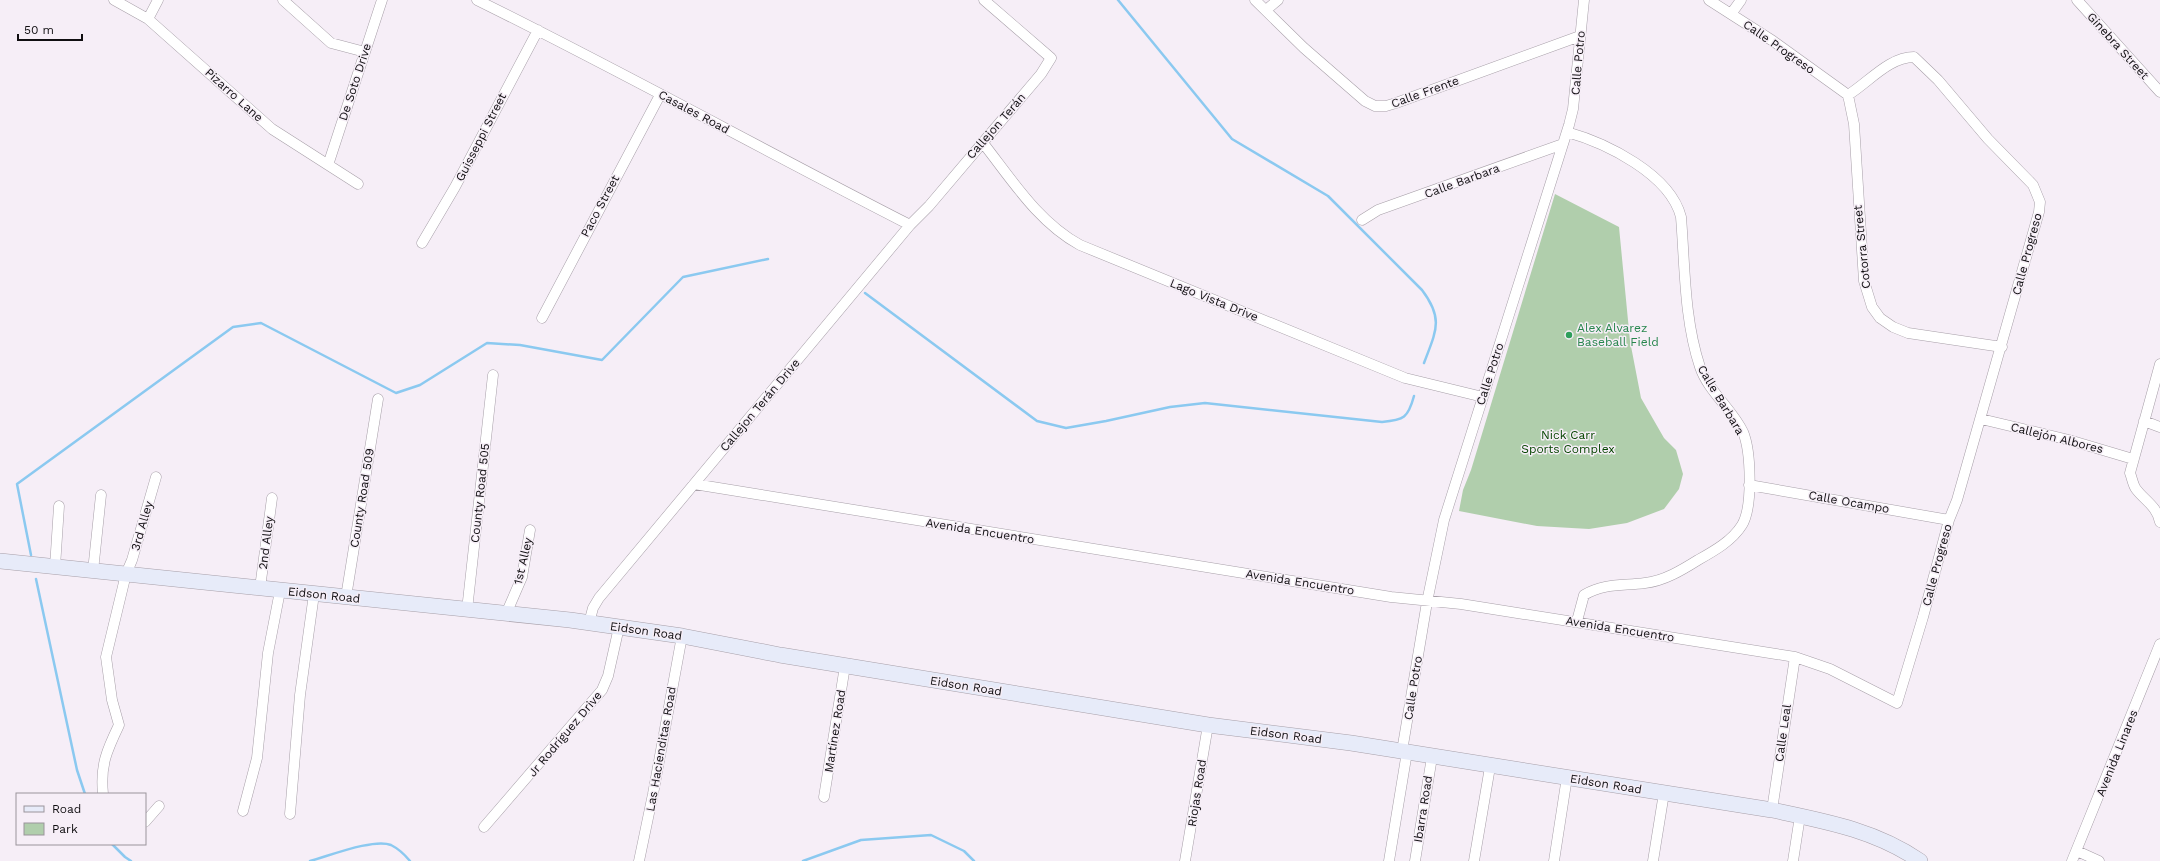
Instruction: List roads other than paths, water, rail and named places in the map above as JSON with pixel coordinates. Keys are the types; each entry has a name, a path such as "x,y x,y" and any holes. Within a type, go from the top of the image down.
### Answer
{"street":[{"name":"Pizarro Lane","path":"114,0 148,19 272,129 358,184"},
{"path":"148,19 158,0"},
{"path":"283,0 332,43 365,52"},
{"name":"De Soto Drive","path":"328,165 382,0"},
{"name":"Casales Road","path":"477,0 538,30 910,225"},
{"name":"Callejon Terán","path":"939,193 1041,74 1051,58 984,0"},
{"name":"Calle Frente","path":"1255,0 1304,48 1356,94 1375,106 1386,106 1396,103 1580,36"},
{"path":"1266,10 1278,0"},
{"name":"Calle Potro","path":"1389,861 1427,602 1444,520 1567,132 1573,109 1584,0"},
{"name":"Calle Progreso","path":"1709,0 1848,95 1890,65 1906,57 1914,57 1938,80 1988,139 2033,185 2040,202 2040,212 2002,347 1981,420 1949,520 1924,617 1897,703"},
{"path":"1731,14 1741,0"},
{"name":"Ginebra Street","path":"2077,0 2160,92"},
{"name":"Guisseppi Street","path":"422,243 455,187 538,30"},
{"name":"Paco Street","path":"542,318 660,94"},
{"name":"Cotorra Street","path":"1848,95 1854,124 1864,281 1872,307 1880,318 1886,323 1908,333 2002,347"},
{"name":"Calle Barbara","path":"1567,132 1591,139 1618,153 1665,187 1678,204 1682,222 1687,303 1696,355 1700,368 1707,381 1743,433 1749,485 1747,510 1743,524 1733,537 1697,561 1671,575 1647,583 1609,585 1595,588 1584,594 1577,621"},
{"name":"Lago Vista Drive","path":"983,143 1046,220 1062,234 1080,245 1405,378 1483,397"},
{"name":"Calle Barbara","path":"1362,220 1378,210 1563,144"},
{"name":"Callejon Terán Drive","path":"589,623 593,608 599,598 910,225 939,193"},
{"path":"2160,364 2130,473 2135,488 2148,500 2159,515 2160,522"},
{"name":"County Road 505","path":"467,610 493,376"},
{"name":"County Road 509","path":"346,598 378,399"},
{"name":"Callejón Albores","path":"1981,420 2069,440 2133,459"},
{"path":"2144,421 2160,427"},
{"name":"3rd Alley","path":"103,793 101,774 108,748 119,725 112,700 106,657 126,574 132,560 156,477"},
{"name":"Avenida Encuentro","path":"694,484 957,528 1427,602 1461,604 1577,621 1794,657 1830,668 1897,703"},
{"name":"Calle Ocampo","path":"1749,485 1949,520"},
{"path":"93,571 101,495"},
{"name":"2nd Alley","path":"260,588 272,498"},
{"path":"55,567 59,506"},
{"name":"1st Alley","path":"506,614 522,577 530,530"},
{"name":"Eidson Road","path":"0,561 589,623 682,636 845,666 1208,725 1405,752 1772,810 1840,824 1861,831 1892,844 1920,861"},
{"path":"243,811 257,758 268,653 280,591"},
{"path":"290,814 300,695 314,594"},
{"name":"Jr Rodríguez Drive","path":"484,827 602,690 608,676 619,627"},
{"name":"Las Hacienditas Road","path":"639,861 682,636"},
{"name":"Avenida Linares","path":"2072,861 2160,644"},
{"name":"Calle Leal","path":"1772,810 1794,657"},
{"name":"Martínez Road","path":"824,797 845,666"},
{"name":"Riojas Road","path":"1185,861 1208,725"},
{"name":"Ibarra Road","path":"1414,861 1432,757"},
{"path":"1474,861 1490,766"},
{"path":"1554,861 1567,778"},
{"path":"1653,861 1664,793"},
{"path":"146,821 159,806"},
{"path":"1793,861 1800,816"},
{"path":"2077,851 2100,861"}],"waterway":[{"path":"1118,0 1232,139 1328,196 1422,290 1433,309 1436,325 1432,342 1424,363"},
{"path":"31,555 17,484 233,327 261,323 396,393 420,385 487,343 520,345 602,360 683,277 768,259"},
{"path":"865,293 1037,421 1066,428 1170,407 1205,403 1382,422 1400,419 1404,416 1410,409 1414,396"},
{"path":"36,579 77,770 85,793"},
{"path":"803,861 861,840 931,835 964,851 974,861"},
{"path":"310,861 363,846 383,843 397,848 410,861"},
{"path":"113,845 131,861"}],"place":[{"name":"Alex Alvarez Baseball Field","path":"1569,335"}],"park label":[{"name":"Nick Carr Sports Complex","path":"1568,442"}]}
